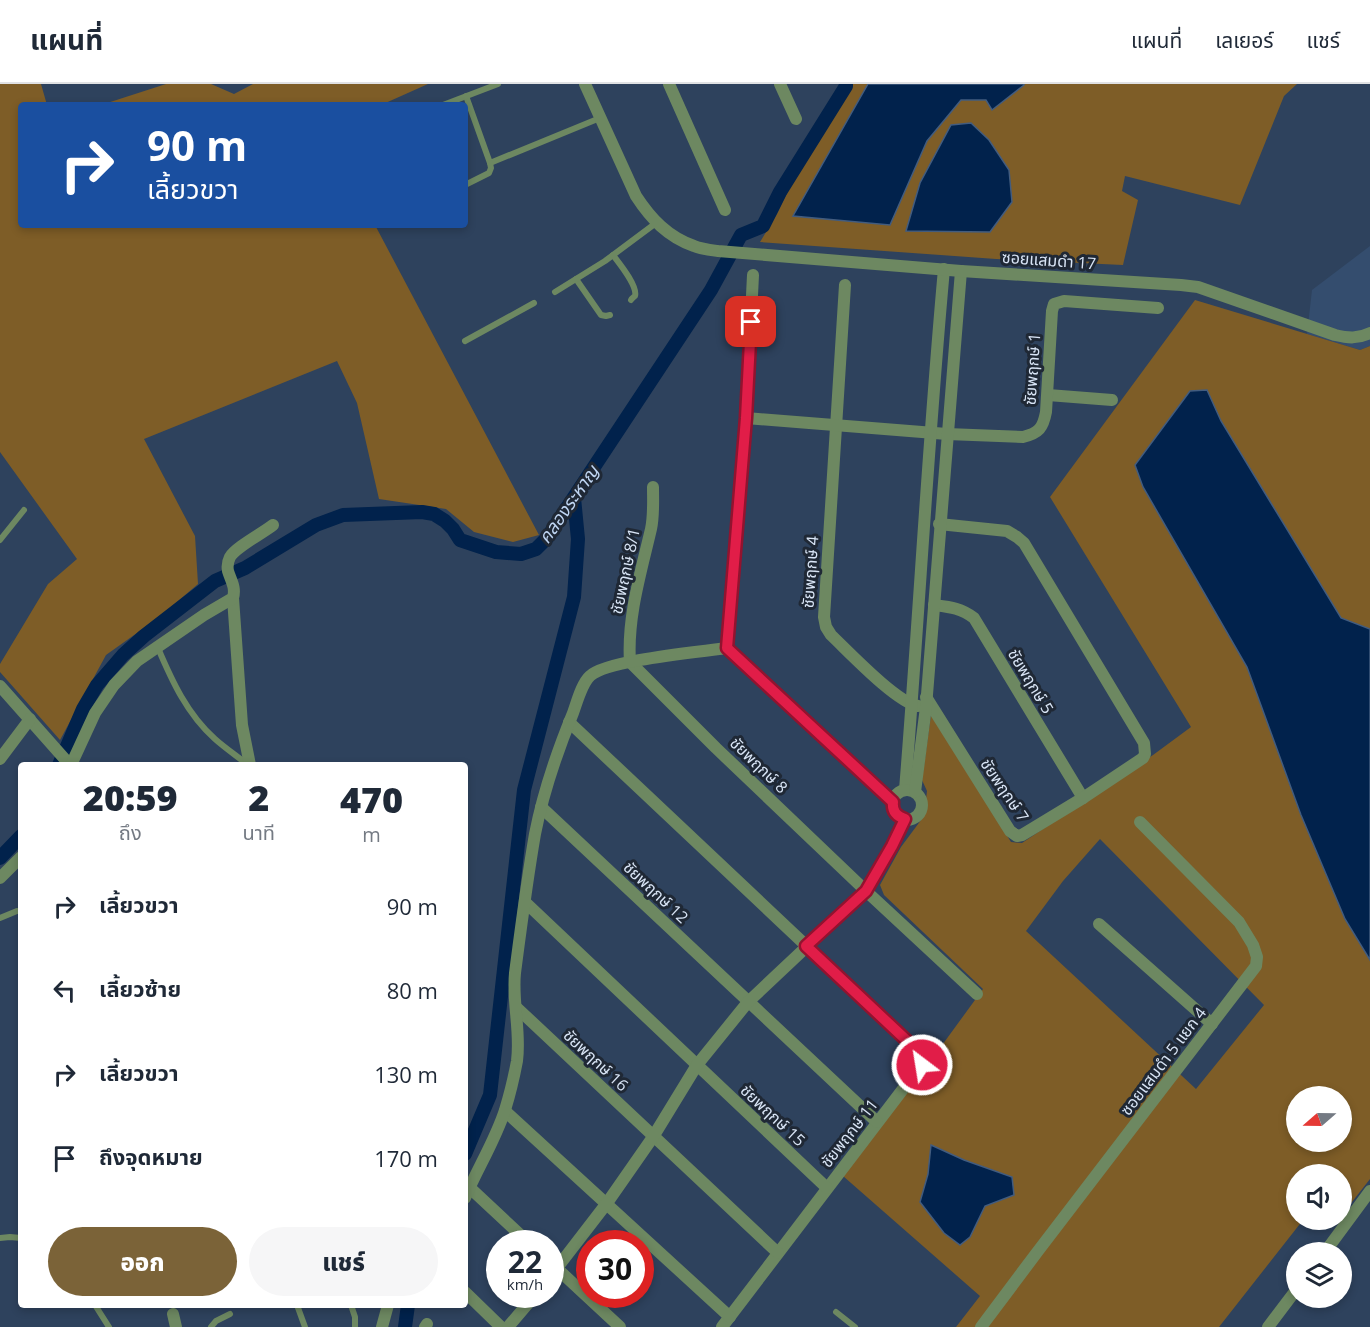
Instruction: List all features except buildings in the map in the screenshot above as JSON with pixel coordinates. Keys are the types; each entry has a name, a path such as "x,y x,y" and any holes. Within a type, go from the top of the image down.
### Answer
{"street":[{"name":"ซอยแสมดำ 17","path":"585,84 636,196 646,211 656,223 674,237 695,247 718,251 961,271 1198,287 1335,335 1352,339 1370,333"},
{"path":"669,84 725,210"},
{"path":"780,84 796,118"},
{"path":"910,791 912,705 920,565 944,269"},
{"path":"910,791 926,702 961,271"},
{"path":"727,648 746,418 753,275"},
{"path":"836,425 845,285"},
{"name":"ชัยพฤกษ์ 1","path":"746,418 947,434 1023,437 1031,435 1044,423 1054,304 1064,301 1158,308"},
{"path":"935,372 952,374"},
{"path":"1048,395 1112,400"},
{"name":"ชัยพฤกษ์ 4","path":"836,425 824,617 826,627 831,635 888,688 912,705 926,702"},
{"path":"928,480 943,482"},
{"name":"ชัยพฤกษ์ 8/1","path":"630,662 628,642 630,624 651,527 653,487"},
{"path":"939,524 1006,531 1024,543 1144,743 1143,758 1083,798"},
{"path":"248,762 242,725 234,592 228,562 237,550 273,525"},
{"path":"920,565 936,567"},
{"path":"70,762 95,713 114,685 137,660 158,648 234,592"},
{"name":"ชัยพฤกษ์ 5","path":"934,604 958,609 974,618 1083,798"},
{"path":"468,1191 505,1111 517,1060 519,1032 513,989 535,833 548,782 585,681 590,675 600,670 630,662 727,648"},
{"path":"727,648 893,802"},
{"name":"ชัยพฤกษ์ 8","path":"630,662 708,740 977,994"},
{"path":"0,686 67,762"},
{"name":"ชัยพฤกษ์ 7","path":"926,702 1013,834 1022,835 1083,798"},
{"path":"0,759 30,719"},
{"name":"ชัยพฤกษ์ 11","path":"569,722 922,1057 922,1065 726,1322"},
{"path":"910,791 922,800 922,810 915,818 905,819 897,815 892,806 893,802 899,792 910,791"},
{"name":"ชัยพฤกษ์ 12","path":"542,807 877,1122"},
{"path":"564,1256 607,1203 653,1137 697,1065 748,1002 866,891 905,819"},
{"name":"ซอยแสมดำ 5 แยก 4","path":"981,1327 1256,966 1257,957 1253,945 1239,922 1140,822"},
{"path":"0,878 18,860"},
{"name":"ชัยพฤกษ์ 15","path":"525,902 827,1188"},
{"path":"1099,924 1212,1024"},
{"name":"ชัยพฤกษ์ 16","path":"516,1008 778,1253"},
{"path":"505,1111 607,1203 726,1322"},
{"path":"1332,1242 1370,1191"},
{"path":"468,1194 513,1230"},
{"path":"564,1279 620,1327"},
{"path":"468,1296 501,1327"},
{"path":"1268,1327 1286,1303"},
{"path":"382,1327 387,1308"},
{"path":"508,1327 524,1308"},
{"path":"173,1314 176,1327"}],"lane":[{"path":"451,102 498,84"},
{"path":"466,96 491,168 489,173 468,184"},
{"path":"490,163 600,118"},
{"path":"555,292 613,255 656,223"},
{"path":"613,255 635,291 635,296 631,300"},
{"path":"576,279 601,315 610,315"},
{"path":"465,342 534,303"},
{"path":"0,540 24,510"},
{"path":"158,648 174,685 193,715 214,739 245,762"},
{"path":"0,918 17,911"},
{"path":"0,1238 18,1238"},
{"path":"97,1308 109,1327"},
{"path":"298,1308 305,1327"},
{"path":"352,1308 355,1327"},
{"path":"836,1312 855,1327"},
{"path":"211,1327 216,1321 230,1314"}],"shaded area":[{"path":"0,84 41,84 46,102 18,102 18,228 377,228 539,535 513,542 474,532 446,509 379,499 357,403 337,361 144,439 195,536 198,584 158,618 106,655 60,740 0,672 0,664 48,584 77,559 0,452"},
{"path":"166,84 211,84 234,94 253,84 428,84 388,102 110,102"},
{"path":"851,84 868,84 809,189 890,225 927,141 961,99 986,100 992,110 1024,84 1297,84 1284,96 1240,205 1125,176 1122,191 1138,200 1123,265 996,259 760,242 790,187 853,85","holes":["971,123 920,183 951,126"]},
{"path":"868,84 1024,85 992,110 986,100 961,100 927,141 890,225 793,216"},
{"path":"971,123 989,140 1009,170 1012,202 990,232 906,231 920,183 951,125"},
{"path":"1370,246 1370,346 1360,350 1307,334 1312,290"},
{"path":"1195,300 1360,350 1370,346 1370,629 1341,618 1221,421 1207,390 1163,428 1135,465 1143,487 1247,667 1301,815 1345,919 1370,960 1370,1179 1352,1202 1352,1164 1286,1164 1286,1230 1295,1230 1219,1327 956,1327 980,1296 843,1176 983,989 884,895 880,885 901,847 924,816 927,791 922,780 931,715 1011,842 1022,843 1191,727 1050,497","holes":["1100,839 1264,1005 1196,1089 1026,931 1063,881","931,1145 964,1160 1014,1195 985,1206 970,1236 920,1202 928,1174"]},
{"path":"1207,390 1221,421 1341,618 1370,629 1370,960 1345,919 1301,815 1247,667 1143,487 1135,465 1190,391"},
{"path":"931,1145 964,1160 1012,1177 1014,1195 985,1206 970,1237 960,1245 944,1233 920,1202 928,1174"}],"waterway":[{"name":"คลองระหาญ","path":"60,762 83,709 97,685 123,655 215,581 245,568 316,525 343,515 422,512 434,514 445,521 460,540 496,552 521,554 536,549 547,538 711,290 741,235 763,226 780,192 846,84"},
{"path":"468,1147 490,1095 524,790 574,597 578,539 574,498"},
{"name":"คลองระหาญ","path":"0,858 18,839"},
{"path":"405,1327 408,1308"}],"route":[{"path":"751,322 746,418 727,648 893,802 894,811 900,818 905,819 866,891 806,946 919,1052 922,1065"}]}
